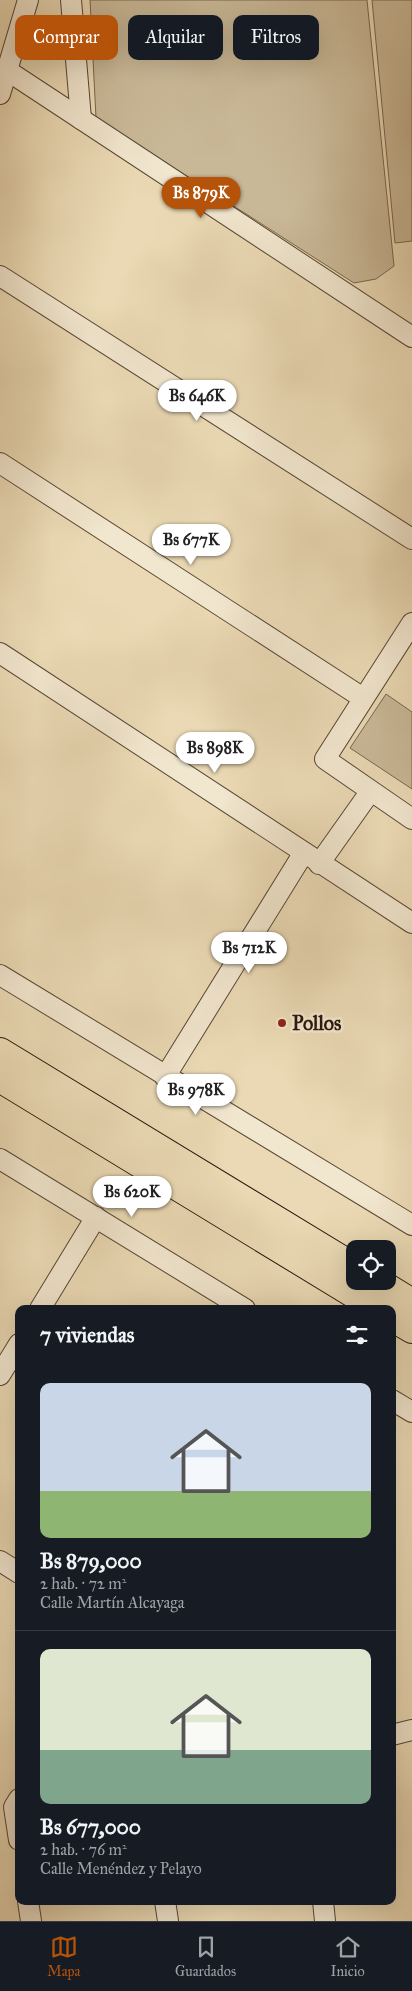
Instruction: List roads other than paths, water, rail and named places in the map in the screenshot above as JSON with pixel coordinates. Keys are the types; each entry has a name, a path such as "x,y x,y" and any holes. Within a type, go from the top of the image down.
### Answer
{"highway":[{"path":"0,1052 346,1263"},
{"path":"0,1078 372,1305"},
{"path":"391,1290 412,1303"},
{"path":"396,1319 412,1329"}],"street":[{"path":"0,94 28,0"},
{"path":"72,0 81,119"},
{"path":"8,71 412,337"},
{"path":"0,276 412,539"},
{"path":"0,463 363,698"},
{"path":"412,623 326,759 370,792 412,819"},
{"path":"0,653 311,859 412,923"},
{"path":"165,1077 311,859 370,792"},
{"path":"0,975 165,1077 412,1225"},
{"path":"0,1159 238,1305"},
{"path":"42,1305 96,1217"},
{"path":"0,1375 15,1351"},
{"path":"396,1402 412,1412"},
{"path":"0,1561 15,1570"},
{"path":"396,1734 412,1730"},
{"path":"29,1905 31,1921"},
{"path":"166,1905 168,1921"},
{"path":"323,1905 325,1921"}],"place":[{"name":"Pollos","path":"282,1023"}]}
